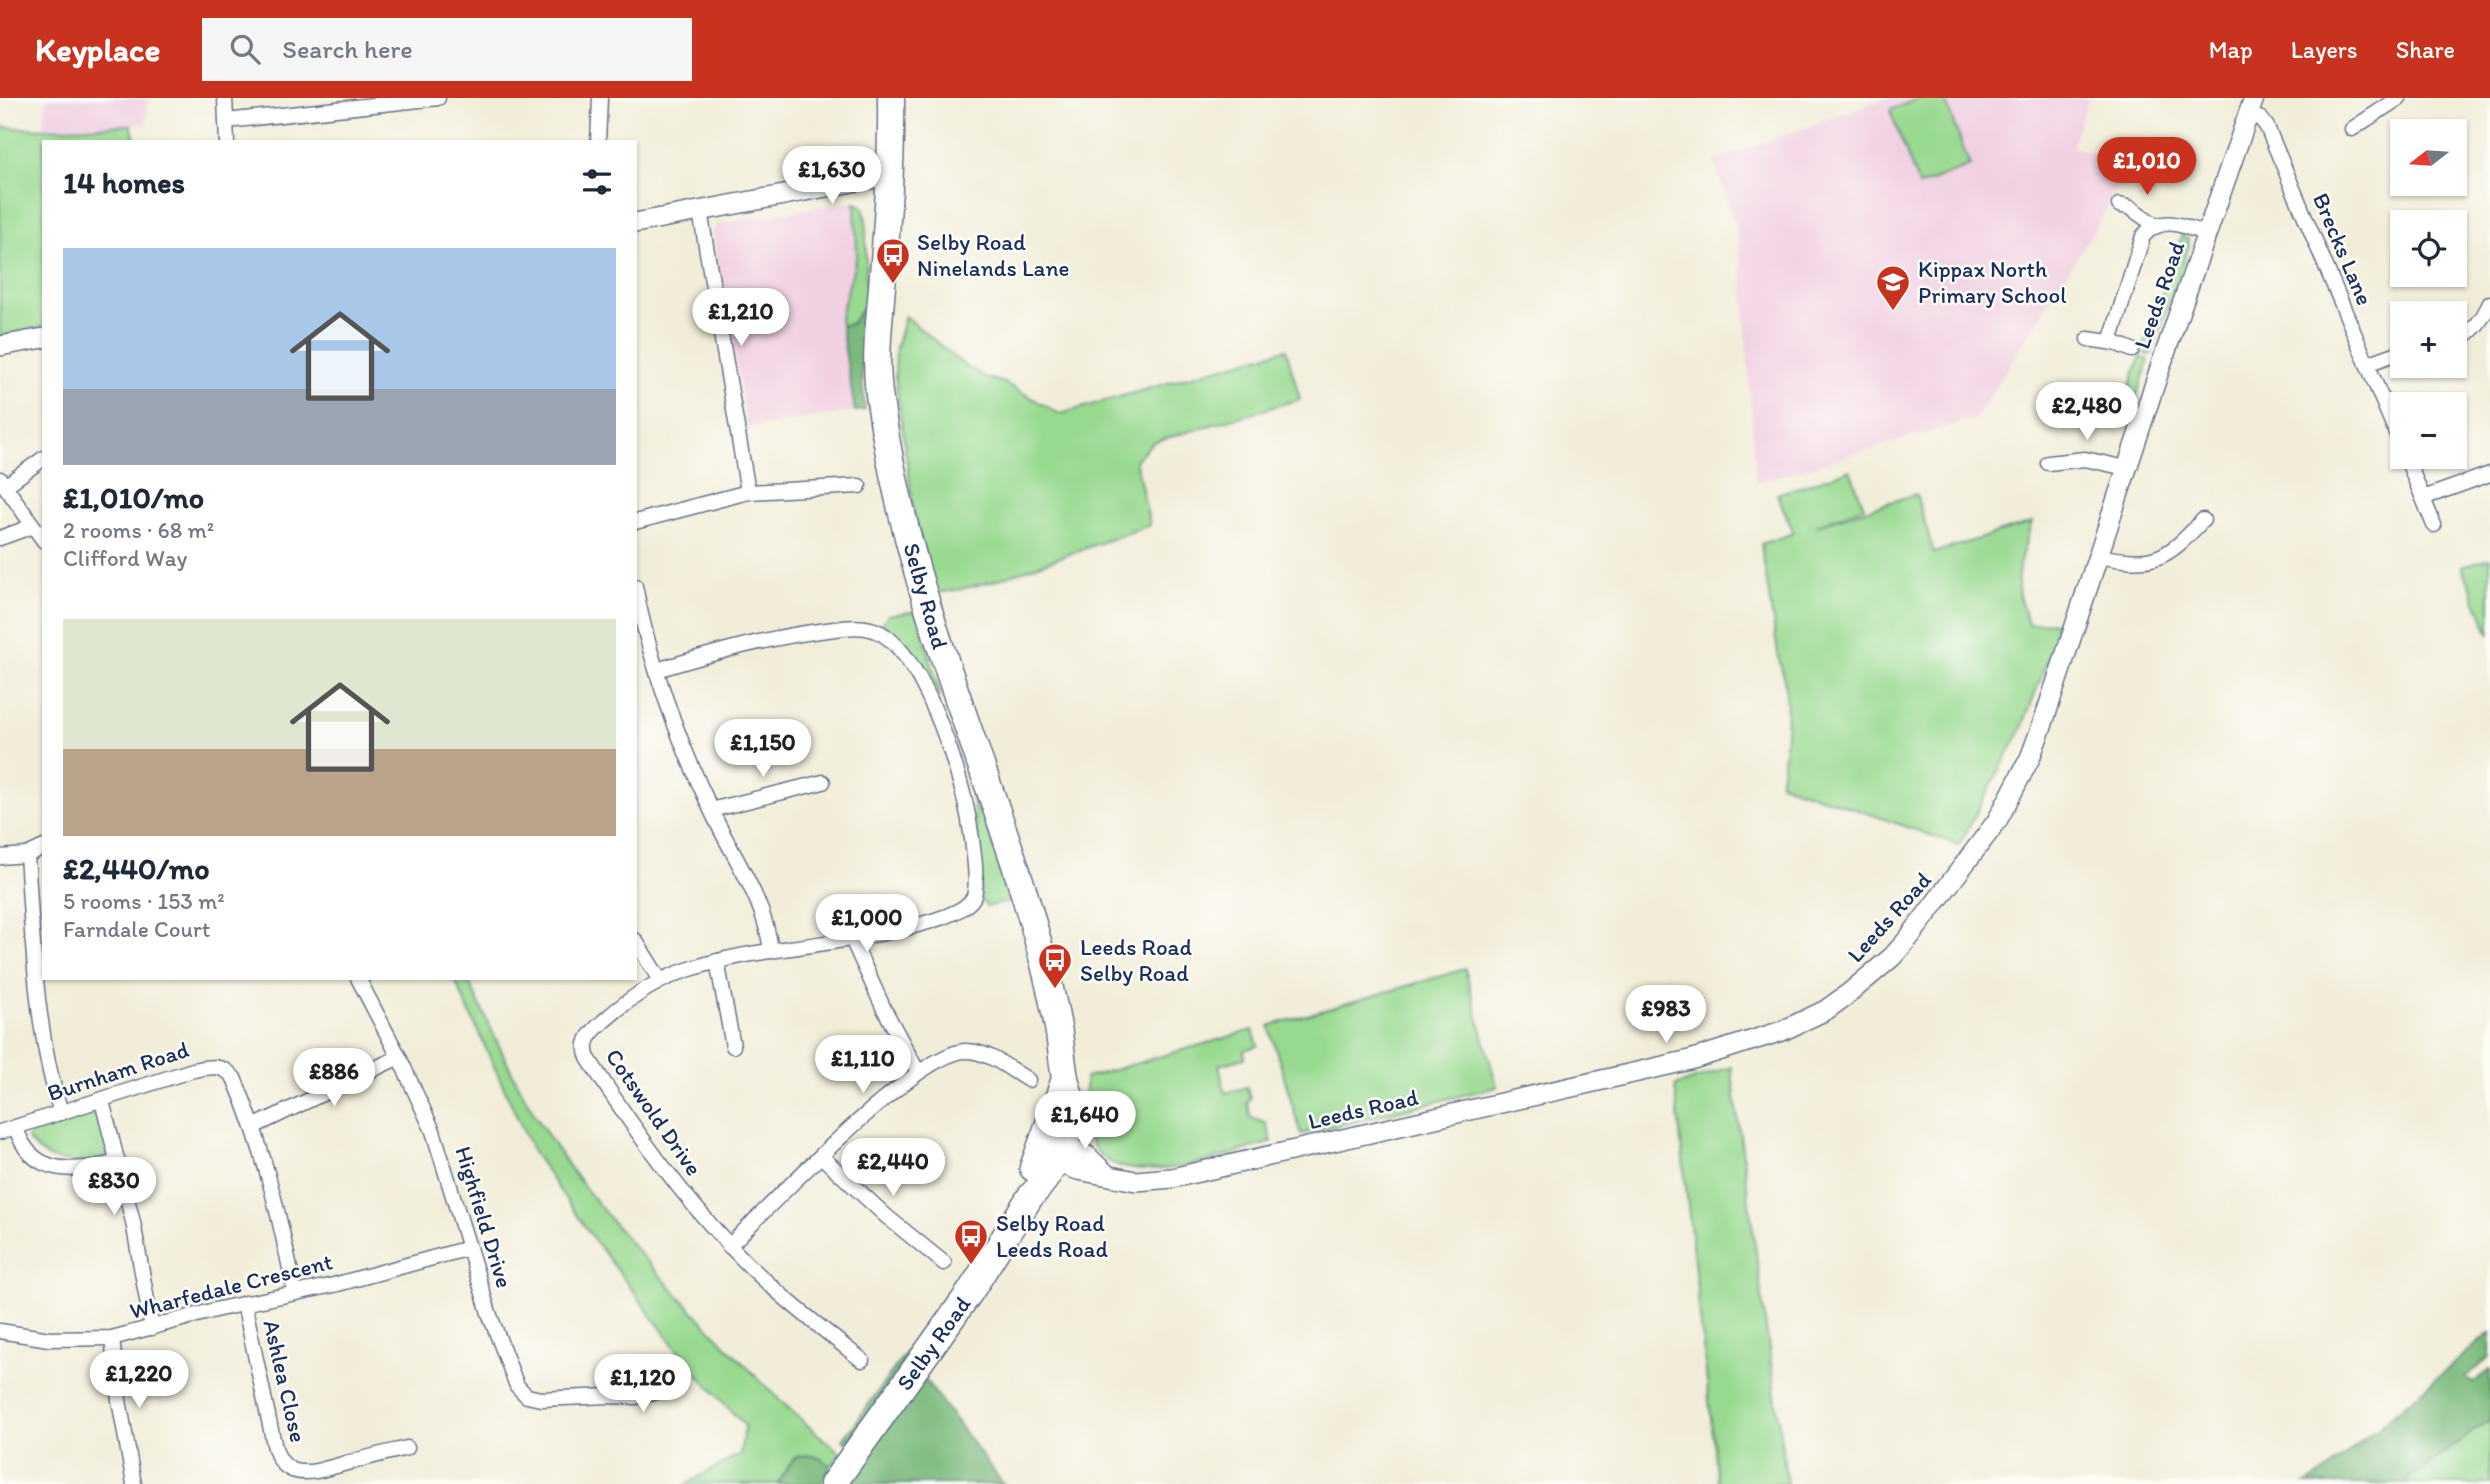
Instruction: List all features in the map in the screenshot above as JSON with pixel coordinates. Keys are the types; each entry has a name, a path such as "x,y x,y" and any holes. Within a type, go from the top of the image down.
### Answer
{"highway":[{"name":"Selby Road","path":"833,1484 970,1292 1030,1197 1029,1179 1072,1124 1072,1105 1065,1079 1057,1023 1024,891 929,608 904,520 884,425 876,373 890,175 891,98"}],"main road":[{"name":"Leeds Road","path":"1051,1149 1086,1155 1106,1174 1136,1181 1172,1178 1690,1060 1782,1031 1826,1010 1892,957 1954,880 1997,821 2015,789 2038,734 2205,234 2252,106"},
{"path":"637,223 890,175"},
{"path":"0,346 42,338"}],"street":[{"path":"225,98 227,140"},
{"path":"226,121 438,98"},
{"path":"598,140 600,98"},
{"path":"2352,129 2399,98"},
{"name":"Brecks Lane","path":"2252,106 2267,127 2390,418"},
{"path":"2119,205 2131,208 2155,226"},
{"path":"700,211 748,492"},
{"path":"2110,342 2143,236 2155,226 2171,223 2205,234"},
{"path":"2467,334 2478,326 2490,303"},
{"path":"2088,339 2110,342 2132,350"},
{"path":"2367,363 2390,355"},
{"path":"42,459 2,482 42,538"},
{"path":"2048,463 2085,460 2126,468"},
{"path":"2411,469 2434,525"},
{"path":"2423,498 2490,474"},
{"path":"637,521 748,492 859,486"},
{"path":"2097,556 2138,562 2160,557 2179,546 2203,520"},
{"path":"0,538 33,526"},
{"path":"637,594 674,724 711,810 757,898 768,930 771,951"},
{"name":"Cotswold Drive","path":"657,670 770,639 850,627 876,630 886,636 906,658 933,707 956,767 969,819 975,891 968,904 941,918 852,939 717,961 660,980 639,993 590,1034 585,1045 585,1052 630,1124 678,1187 729,1246 816,1325 862,1360"},
{"path":"711,810 823,782"},
{"path":"0,857 27,855 42,848"},
{"path":"27,855 40,1026 45,1056 61,1114"},
{"path":"852,939 883,1007 918,1072"},
{"path":"637,943 660,980"},
{"path":"717,961 733,1046"},
{"name":"Highfield Drive","path":"359,980 399,1057 440,1149 502,1353 521,1392 533,1399 636,1397 671,1386"},
{"path":"729,1246 821,1156 918,1072 946,1055 966,1051 986,1055 1028,1080"},
{"path":"253,1127 399,1057"},
{"name":"Burnham Road","path":"0,1132 193,1070 217,1066 224,1068 234,1078 274,1192 295,1293"},
{"path":"102,1101 133,1222 152,1328"},
{"path":"16,1127 27,1153 49,1165 80,1169 118,1162"},
{"path":"821,1156 886,1216 944,1263"},
{"name":"Wharfedale Crescent","path":"0,1331 50,1339 112,1338 244,1303 334,1285 469,1248"},
{"name":"Ashlea Close","path":"244,1303 276,1454 281,1462 289,1469 308,1474 407,1448"},
{"path":"112,1338 118,1392 134,1484"}],"shaded area":[{"path":"47,98 147,98 146,124 42,129"},
{"name":"Kippax North Primary School","path":"1886,98 2088,98 2072,147 2127,162 2102,217 1976,418 1756,483 1740,243 1714,161"},
{"path":"855,202 857,255 840,317 855,411 747,428 713,231 718,224"}],"green space":[{"path":"1920,98 1944,98 1970,166 1919,186 1890,110"},
{"path":"131,125 135,140 42,140 42,327 0,336 0,127 42,129"},
{"path":"855,202 863,207 866,220 866,306 851,324 841,326 840,317 857,255"},
{"path":"2182,235 2188,239 2189,246 2151,355 2146,354 2147,350 2143,348"},
{"path":"864,306 862,375 865,410 855,411 841,326 851,324"},
{"path":"905,316 965,366 987,378 1005,383 1060,414 1286,349 1300,399 1153,442 1135,460 1150,525 991,582 954,591 935,592 914,513 895,377 896,348"},
{"path":"2140,357 2149,360 2128,421 2119,417"},
{"path":"1850,470 1864,507 1815,526 1916,494 1934,553 2032,522 2018,573 2019,596 2029,625 2049,622 2061,624 2022,728 1959,845 1780,783 1787,705 1761,544 1794,533 1777,494"},
{"path":"2490,558 2490,635 2462,566"},
{"path":"917,611 941,698 907,649 882,624 888,615"},
{"path":"970,778 1012,900 987,907 980,899 981,870"},
{"path":"1465,969 1497,1087 1301,1134 1269,1026"},
{"path":"455,980 468,980 527,1100 550,1139 587,1191 649,1263 745,1365 791,1411 841,1453 831,1466 818,1457 804,1455 794,1458 778,1484 686,1484 740,1454 745,1426 693,1369 618,1387 616,1382 684,1359 590,1234 533,1152"},
{"path":"1253,1030 1258,1046 1244,1050 1245,1058 1219,1065 1225,1093 1247,1087 1251,1118 1266,1123 1272,1142 1203,1162 1149,1170 1124,1167 1105,1159 1091,1142 1085,1119 1085,1078"},
{"path":"1731,1067 1787,1484 1718,1484 1675,1086"},
{"path":"85,1113 101,1122 105,1133 109,1152 98,1164 59,1161 43,1154 27,1139 33,1129"},
{"path":"990,1235 992,1236 848,1444 843,1440"},
{"path":"2490,1333 2490,1356 2466,1377 2473,1383 2490,1369 2490,1419 2402,1484 2305,1484 2323,1474"},
{"path":"923,1377 1003,1484 848,1484"},
{"path":"2490,1419 2490,1484 2402,1484"},
{"path":"816,1457 831,1466 820,1484 778,1484 794,1458"}],"place":[{"name":"Selby Road Ninelands Lane","path":"893,285"},
{"name":"Kippax North Primary School","path":"1893,312"},
{"name":"Leeds Road Selby Road","path":"1055,990"},
{"name":"Selby Road Leeds Road","path":"971,1266"}]}
